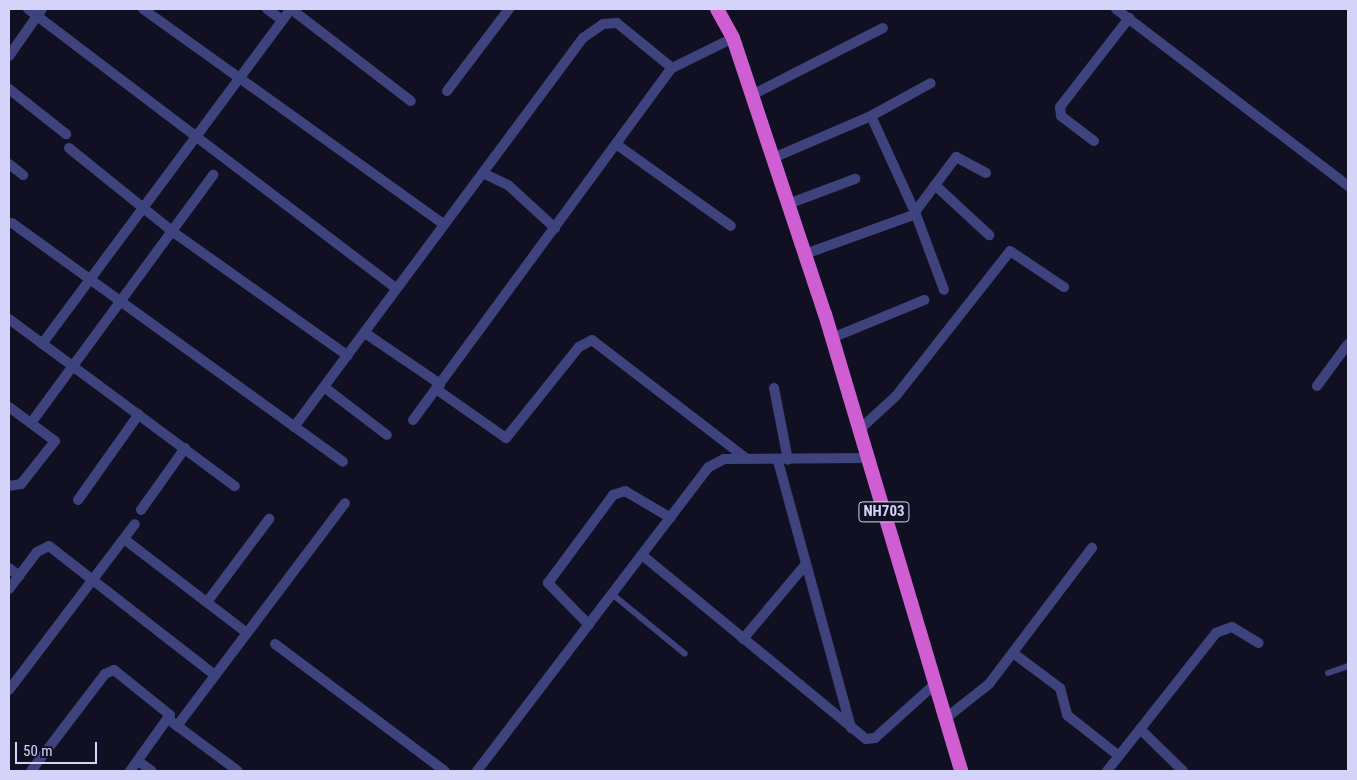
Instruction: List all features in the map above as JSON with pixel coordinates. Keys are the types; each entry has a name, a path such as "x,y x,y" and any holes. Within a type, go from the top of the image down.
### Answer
{"highway":[{"name":"NH703","path":"723,12 832,338 961,771"}],"street":[{"path":"28,9 39,12 396,288"},
{"path":"143,9 241,77 443,224"},
{"path":"267,9 282,20"},
{"path":"42,344 141,208 291,9 411,101"},
{"path":"447,91 509,9"},
{"path":"1116,9 1348,186"},
{"path":"9,56 39,12"},
{"path":"1094,140 1059,110 1129,18"},
{"path":"294,427 365,333 443,224 483,173 571,51 602,24 617,24 629,29 672,68"},
{"path":"752,95 884,28"},
{"path":"413,420 672,68 733,38"},
{"path":"773,158 870,116 931,82"},
{"path":"9,89 66,134"},
{"path":"870,116 915,213 944,290"},
{"path":"616,144 731,226"},
{"path":"69,148 173,232 348,356"},
{"path":"805,254 915,213 958,156 986,173"},
{"path":"9,164 23,175"},
{"path":"483,173 508,185 555,228"},
{"path":"32,423 213,175"},
{"path":"788,204 855,179"},
{"path":"935,184 989,235"},
{"path":"12,223 343,462"},
{"path":"860,430 896,396 1010,251 1064,287"},
{"path":"832,338 924,300"},
{"path":"9,319 235,486"},
{"path":"365,333 506,438 579,346 592,340 746,458"},
{"path":"1317,386 1348,344"},
{"path":"324,387 387,435"},
{"path":"774,388 783,460 806,564 851,728"},
{"path":"9,407 56,441 21,484 9,486"},
{"path":"78,500 139,414"},
{"path":"141,510 185,448"},
{"path":"477,771 709,467 724,459 868,458"},
{"path":"589,625 548,583 613,495 625,491 671,518"},
{"path":"130,771 215,675 345,503"},
{"path":"207,602 269,519"},
{"path":"9,690 135,524"},
{"path":"124,538 247,633"},
{"path":"9,589 45,546 94,579 215,675"},
{"path":"946,718 980,692 1013,653 1092,548"},
{"path":"642,555 866,739 875,738 935,684"},
{"path":"743,639 806,564"},
{"path":"9,568 19,576"},
{"path":"1107,771 1216,632 1232,628 1259,643"},
{"path":"276,644 445,771"},
{"path":"1013,653 1060,688 1067,715 1119,756"},
{"path":"31,771 110,670 118,672 166,709 174,723 238,771"},
{"path":"1140,729 1183,771"},
{"path":"138,761 152,771"}],"lane":[{"path":"612,594 685,654"},
{"path":"1328,672 1348,666"}]}
